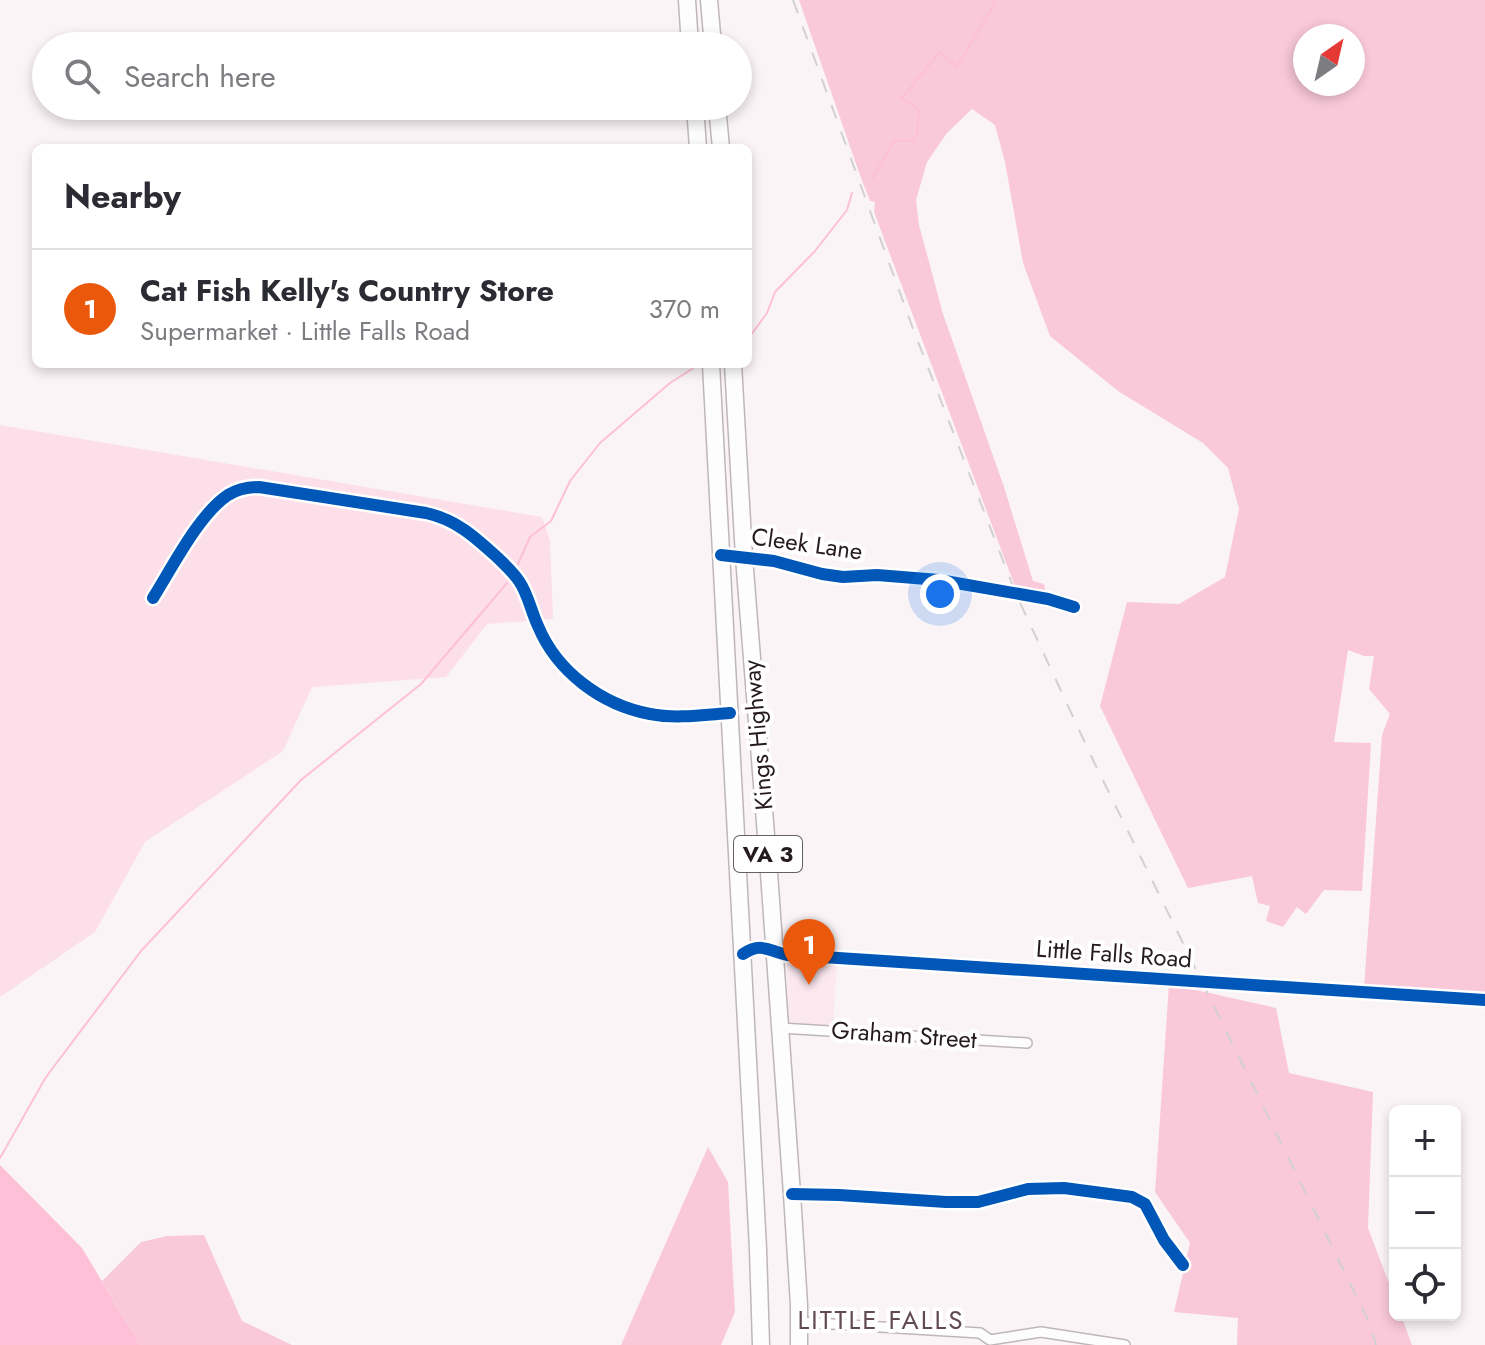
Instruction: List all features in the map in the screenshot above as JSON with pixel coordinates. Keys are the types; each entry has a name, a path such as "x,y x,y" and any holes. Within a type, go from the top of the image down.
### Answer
{"highway":[{"path":"687,0 689,32"},
{"path":"709,0 712,32"},
{"path":"696,120 698,144"},
{"path":"718,120 721,144"},
{"name":"Kings Highway","path":"711,368 761,1345"},
{"name":"Kings Highway","path":"733,368 744,557 792,1194 799,1345"}],"street":[{"path":"153,598 199,526 224,498 240,489 259,487 426,513 449,520 470,532 513,573 553,653 566,669 592,690 621,706 652,715 682,717 730,713"},
{"name":"Cleek Lane","path":"721,555 774,561 843,577 877,575 939,580 1048,599 1074,607"},
{"name":"Little Falls Road","path":"743,954 763,947 786,954 823,957 1485,1000"},
{"name":"Graham Street","path":"780,1028 1027,1043"},
{"path":"792,1194 978,1202 1028,1189 1064,1188 1132,1197 1145,1204 1164,1240 1183,1265"},
{"path":"799,1322 980,1333 992,1342 1041,1332 1125,1345"}],"shaded area":[{"path":"799,0 1485,0 1485,996 1364,988 1382,735 1390,714 1369,689 1374,656 1348,650 1334,742 1371,743 1362,891 1324,890 1306,914 1297,907 1283,927 1266,921 1270,906 1258,903 1252,876 1188,888 1100,706 1127,602 1179,604 1225,577 1239,509 1228,468 1203,443 1118,391 1050,336 1023,263 1005,162 995,125 972,109 947,133 927,162 916,200 919,225 943,314 1004,487 1033,581 1044,584 1046,596 1016,589 874,212 875,202 870,201"},
{"path":"0,425 542,517 550,540 553,619 487,624 446,677 312,687 283,751 145,842 95,932 0,997"},
{"path":"787,961 837,963 833,1028 788,1024"},
{"path":"1169,984 1276,1008 1289,1073 1373,1092 1368,1228 1389,1283 1389,1321 1403,1321 1412,1345 1237,1345 1238,1318 1174,1312 1190,1243 1155,1192"},
{"path":"708,1147 728,1182 735,1312 721,1345 621,1345"},
{"path":"0,1165 82,1248 140,1345 0,1345"},
{"path":"204,1235 242,1321 292,1345 140,1345 102,1281 141,1242 167,1236"}],"waterway":[{"path":"872,179 894,141 913,141 917,134 919,110 902,98 940,52 957,67 995,0"},
{"path":"752,334 767,313 775,292 815,251 847,210 852,193"},
{"path":"518,564 530,537 551,521 570,481 600,443 670,383 693,368"},
{"path":"0,1158 46,1077 141,951 301,780 421,684 507,583"}],"railway":[{"path":"793,0 915,334 1016,594 1094,762 1370,1324 1376,1345"}],"cycle path":[{"path":"153,598 207,515 228,495 239,490 259,487 426,513 465,530 509,569 522,586 546,643 569,672 598,694 632,710 650,714 690,716 730,713"},
{"path":"721,555 774,561 843,577 877,575 939,580 1048,599 1074,607"},
{"path":"743,954 756,948 766,948 792,955 1485,1000"},
{"path":"792,1194 978,1202 1028,1189 1064,1188 1132,1197 1145,1204 1164,1240 1183,1265"}],"place":[{"name":"Cat Fish Kelly's Country Store","path":"809,985"}],"district":[{"name":"LITTLE FALLS","path":"881,1320"}]}
